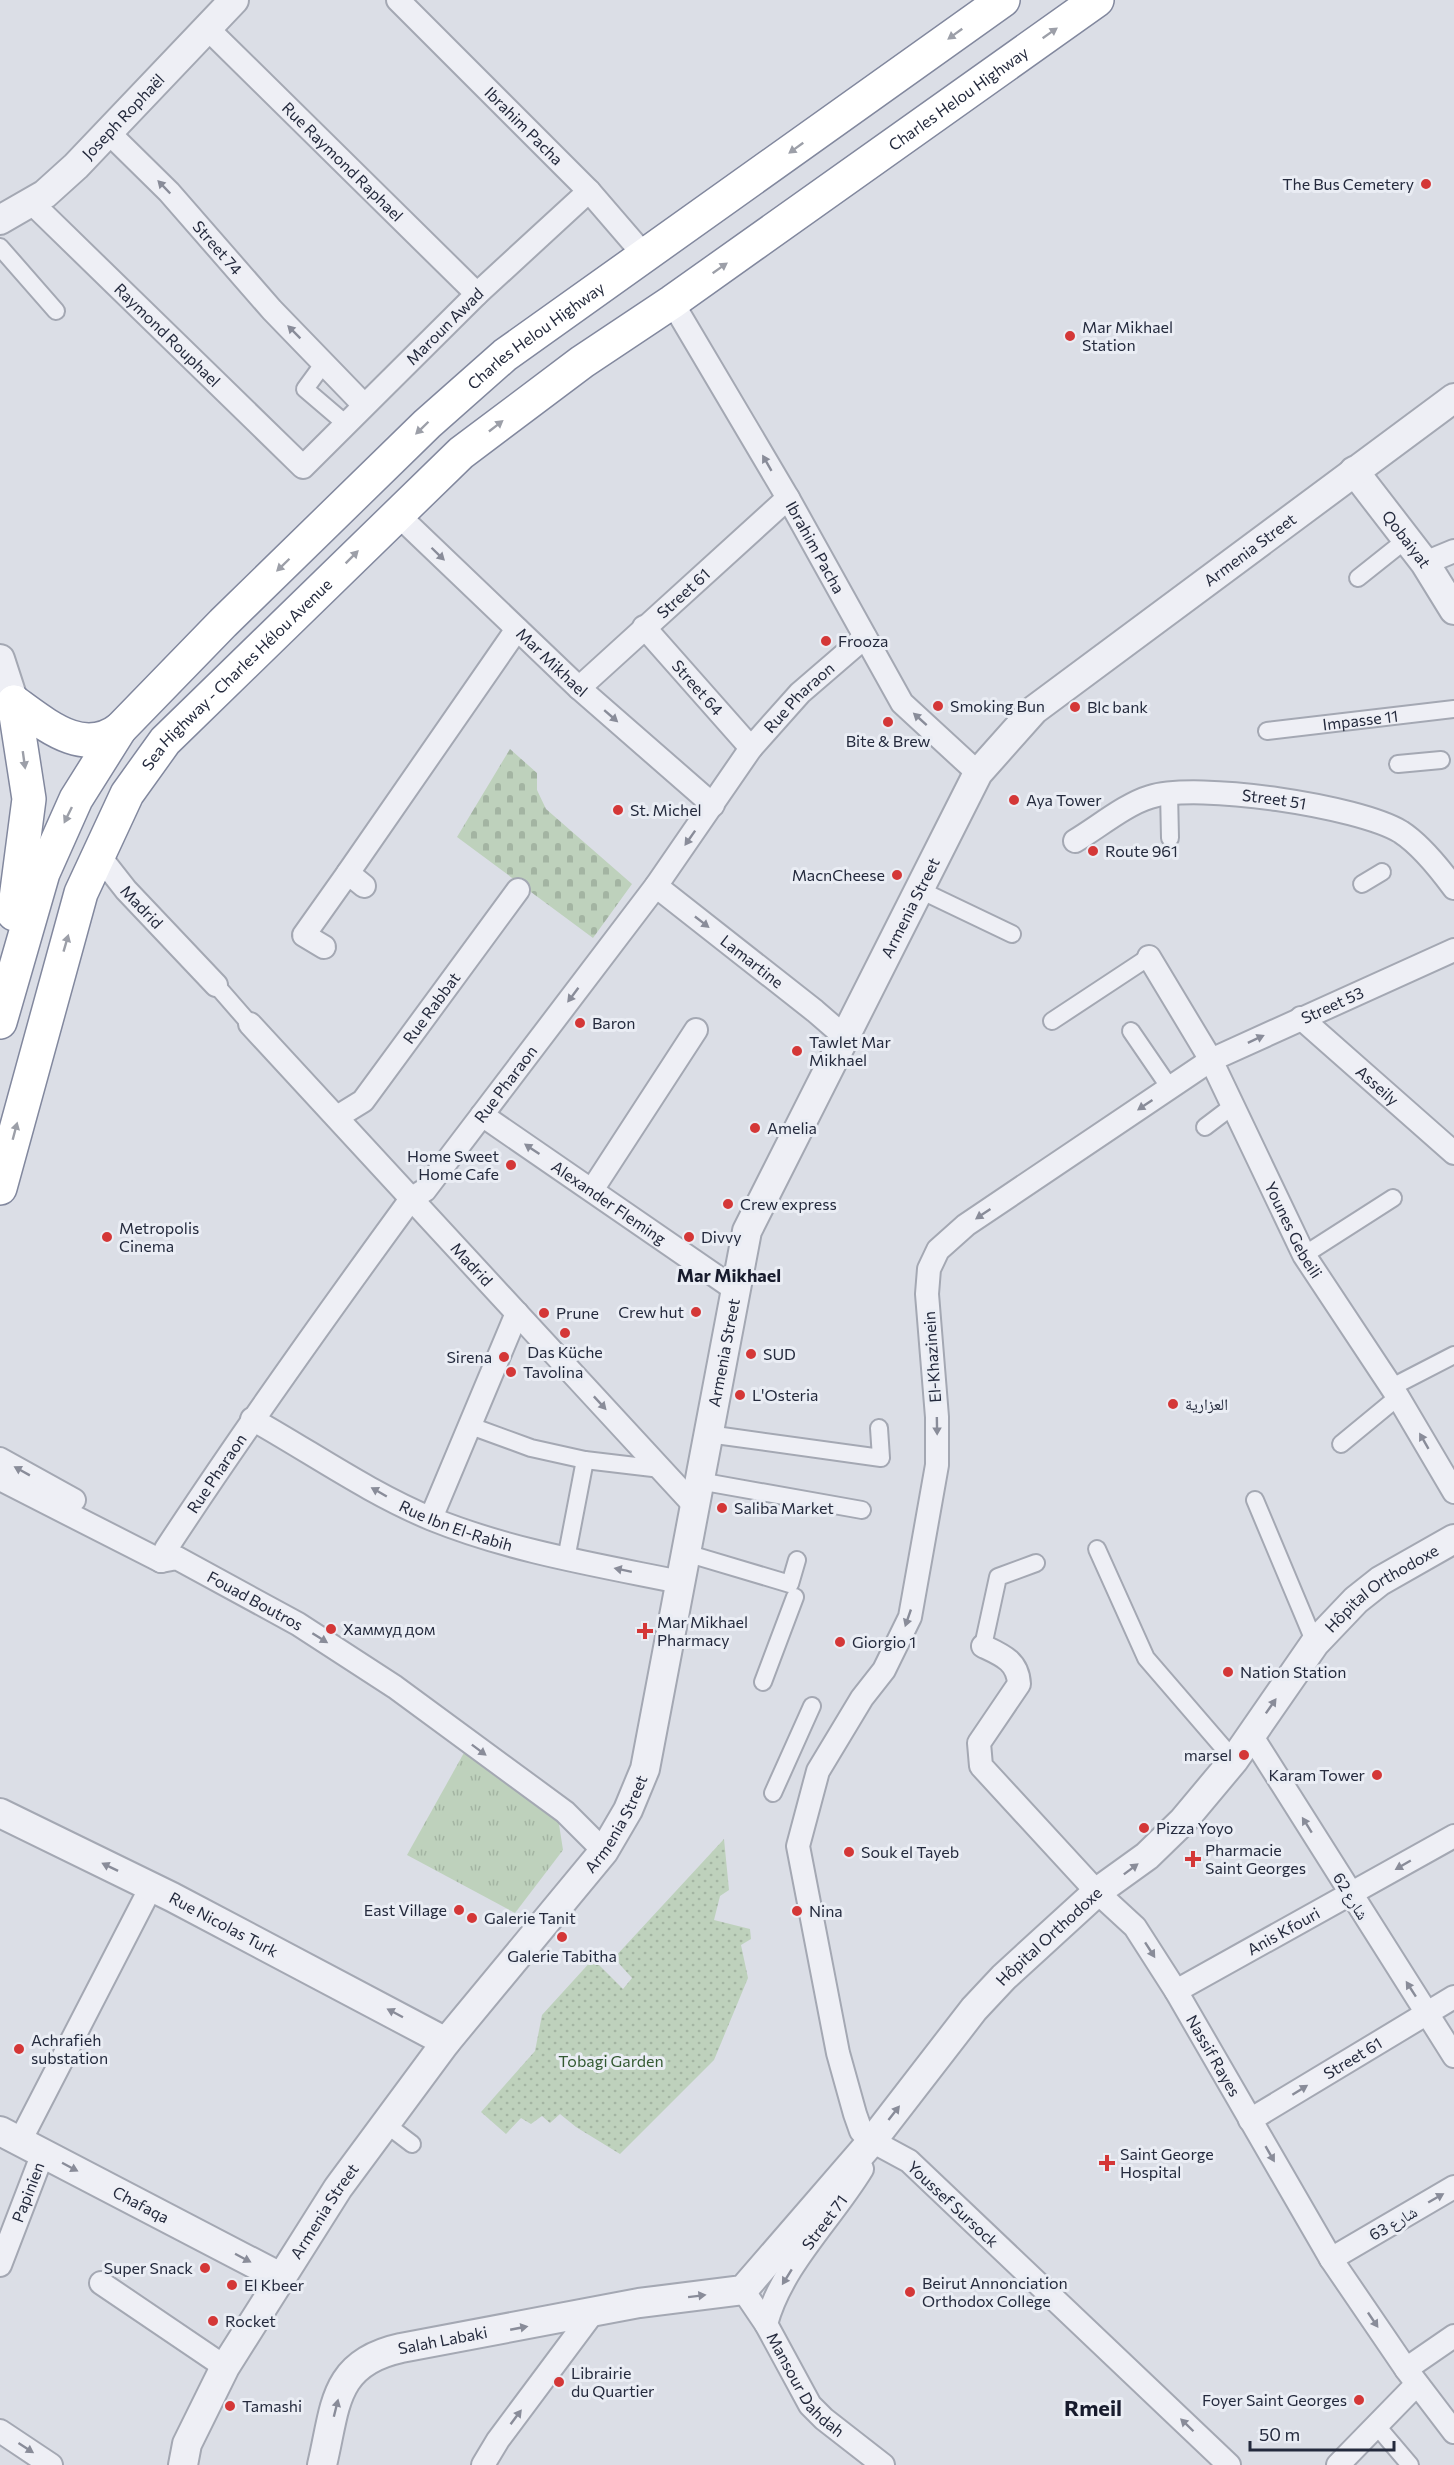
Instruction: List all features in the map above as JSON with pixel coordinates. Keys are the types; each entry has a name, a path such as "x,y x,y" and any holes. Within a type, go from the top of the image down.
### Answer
{"highway":[{"name":"Charles Helou Highway","path":"120,729 426,424 505,355 1002,0"},
{"name":"Charles Helou Highway","path":"672,302 1097,0"},
{"name":"Sea Highway - Charles Hélou Avenue","path":"0,1188 81,893 97,853 126,794 165,741 396,513 461,453 582,362 672,302"},
{"path":"14,702 52,729 74,739 99,739 111,736 120,729"},
{"path":"4,1007 29,798 14,702"},
{"path":"4,1007 42,873 60,830 76,800 120,729"}],"street":[{"name":"Joseph Rophaël","path":"0,220 32,203 62,179 109,133 234,0"},
{"name":"Ibrahim Pacha","path":"398,0 589,191 645,256"},
{"name":"Rue Raymond Raphael","path":"208,29 477,294"},
{"name":"Street 74","path":"109,133 182,206 272,310 364,405"},
{"name":"Maroun Awad","path":"303,467 477,294 589,191"},
{"name":"Raymond Rouphael","path":"32,203 303,467"},
{"path":"0,247 56,311"},
{"name":"Ibrahim Pacha","path":"672,302 788,498 902,703 978,773"},
{"path":"324,363 305,389 346,424"},
{"name":"Armenia Street","path":"185,2454 225,2367 338,2188 387,2125 446,2042 604,1851 628,1810 645,1769 747,1231 978,773 1034,710 1454,398"},
{"name":"Qobaiyat","path":"1354,471 1425,563 1454,610"},
{"name":"Street 61","path":"579,688 788,498"},
{"name":"Mar Mikhael","path":"396,513 579,688 713,805"},
{"path":"1358,578 1407,539"},
{"path":"1425,563 1454,551"},
{"name":"Street 64","path":"644,627 751,748"},
{"path":"324,947 304,935 356,879 517,629"},
{"name":"Rue Pharaon","path":"168,1556 257,1422 414,1202 656,886 751,748 800,693 865,637"},
{"path":"0,659 14,702"},
{"name":"Impasse 11","path":"1267,731 1454,709"},
{"path":"1398,764 1441,760"},
{"path":"1169,792 1170,838"},
{"name":"Street 51","path":"1075,841 1148,798 1169,792 1284,800 1365,816 1403,833 1454,888"},
{"name":"Madrid","path":"97,853 126,890 216,985"},
{"path":"1362,884 1382,872"},
{"name":"Lamartine","path":"656,886 816,1011 845,1037"},
{"name":"Rue Rabbat","path":"337,1117 363,1101 518,890"},
{"path":"920,890 1012,934"},
{"name":"Street 53","path":"1211,1060 1454,951"},
{"path":"1052,1021 1149,957"},
{"name":"Younes Gebeili","path":"1149,957 1211,1060 1234,1105 1269,1164 1304,1255 1395,1392 1454,1492"},
{"path":"216,985 250,1024"},
{"name":"Asseily","path":"1301,1018 1454,1153"},
{"name":"Madrid","path":"250,1024 661,1469 697,1493"},
{"path":"592,1190 696,1030"},
{"path":"1131,1031 1170,1088"},
{"name":"El-Khazinein","path":"818,1771 862,1698 884,1670 910,1617 937,1465 937,1417 927,1294 929,1269 933,1258 948,1240 966,1225 1211,1060"},
{"path":"1205,1127 1234,1105"},
{"name":"Alexander Fleming","path":"482,1115 736,1290"},
{"path":"1304,1255 1393,1198"},
{"path":"431,1518 468,1425 517,1313"},
{"path":"1341,1444 1395,1392 1454,1355"},
{"name":"Rue Ibn El-Rabih","path":"257,1422 431,1518 486,1538 566,1559 680,1582"},
{"path":"468,1425 531,1448 585,1460 661,1469"},
{"path":"708,1434 881,1458 879,1428"},
{"name":"Fouad Boutros","path":"0,1460 168,1556 298,1624 395,1687 565,1812 604,1851"},
{"path":"566,1559 585,1460"},
{"name":"Fouad Boutros","path":"0,1479 168,1556"},
{"path":"697,1493 862,1510"},
{"path":"1255,1500 1315,1643"},
{"name":"Hôpital Orthodoxe","path":"743,2290 872,2141 974,2009 1034,1948 1097,1892 1147,1856 1183,1821 1234,1760 1315,1643 1356,1600 1380,1581 1454,1539"},
{"path":"1097,1549 1146,1658 1234,1760"},
{"path":"686,1553 789,1584 797,1560"},
{"path":"983,1646 998,1577 1036,1563"},
{"path":"763,1682 795,1597"},
{"name":"Nassif Rayes","path":"983,1646 1010,1661 1017,1669 1019,1684 979,1743 981,1766 1097,1892 1135,1927 1176,1991 1331,2259 1412,2377 1454,2432"},
{"path":"773,1793 812,1706"},
{"name":"شارع 62","path":"1251,1735 1454,2056"},
{"name":"Youssef Sursock","path":"818,1771 801,1826 798,1846 799,1862 838,2053 861,2131 872,2141 909,2161 1229,2465"},
{"name":"Rue Nicolas Turk","path":"0,1813 152,1887 446,2042"},
{"name":"Anis Kfouri","path":"1176,1991 1454,1836"},
{"name":"Papinien","path":"0,2265 21,2142 152,1887"},
{"name":"Street 61","path":"1250,2120 1454,1997"},
{"path":"387,2125 412,2144"},
{"name":"Chafaqa","path":"21,2142 282,2278"},
{"name":"Street 71","path":"766,2324 777,2293 790,2272 866,2163 880,2156 909,2161"},
{"name":"شارع 63","path":"1331,2259 1454,2187"},
{"path":"101,2283 225,2367"},
{"name":"Salah Labaki","path":"322,2465 340,2391 353,2370 362,2361 401,2348 592,2314 639,2303 743,2290"},
{"name":"Mansour Dahdah","path":"743,2290 766,2324 810,2405 878,2464"},
{"path":"483,2465 498,2440 592,2314"},
{"path":"1338,2465 1376,2425 1412,2377 1454,2336"},
{"path":"1376,2425 1410,2465"},
{"path":"0,2432 51,2465"},
{"path":"165,2465 185,2454"}],"green space":[{"path":"510,749 537,773 537,790 546,809 632,884 593,938 457,837"},
{"path":"465,1751 558,1818 563,1850 515,1913 407,1855"},
{"name":"Tobagi Garden","path":"724,1839 729,1890 720,1896 714,1920 750,1929 751,1939 741,1945 748,1978 714,2060 620,2154 576,2127 560,2114 550,2123 542,2116 531,2124 521,2118 506,2134 481,2112 535,2051 542,2015 593,1959 623,1989 632,1978 614,1958"}],"place":[{"name":"The Bus Cemetery","path":"1426,184"},
{"name":"Mar Mikhael Station","path":"1070,336"},
{"name":"Frooza","path":"826,641"},
{"name":"Smoking Bun","path":"938,706"},
{"name":"Blc bank","path":"1075,707"},
{"name":"Bite & Brew","path":"888,722"},
{"name":"Aya Tower","path":"1014,800"},
{"name":"St. Michel","path":"618,810"},
{"name":"Route 961","path":"1093,851"},
{"name":"MacnCheese","path":"897,875"},
{"name":"Baron","path":"580,1023"},
{"name":"Tawlet Mar Mikhael","path":"797,1051"},
{"name":"Amelia","path":"755,1128"},
{"name":"Home Sweet Home Cafe","path":"511,1165"},
{"name":"Crew express","path":"728,1204"},
{"name":"Metropolis Cinema","path":"107,1237"},
{"name":"Divvy","path":"689,1237"},
{"name":"Crew hut","path":"696,1312"},
{"name":"Prune","path":"544,1313"},
{"name":"Das Küche","path":"565,1333"},
{"name":"SUD","path":"751,1354"},
{"name":"Sirena","path":"504,1357"},
{"name":"Tavolina","path":"511,1372"},
{"name":"L'Osteria","path":"740,1395"},
{"name":"العزارية","path":"1173,1404"},
{"name":"Saliba Market","path":"722,1508"},
{"name":"Хаммуд дом","path":"331,1629"},
{"name":"Mar Mikhael Pharmacy","path":"645,1631"},
{"name":"Giorgio 1","path":"840,1642"},
{"name":"Nation Station","path":"1228,1672"},
{"name":"marsel","path":"1244,1755"},
{"name":"Karam Tower","path":"1377,1775"},
{"name":"Pizza Yoyo","path":"1144,1828"},
{"name":"Souk el Tayeb","path":"849,1852"},
{"name":"Pharmacie Saint Georges","path":"1193,1859"},
{"name":"East Village","path":"459,1910"},
{"name":"Nina","path":"797,1911"},
{"name":"Galerie Tanit","path":"472,1918"},
{"name":"Galerie Tabitha","path":"562,1937"},
{"name":"Achrafieh substation","path":"19,2049"},
{"name":"Saint George Hospital","path":"1107,2163"},
{"name":"Super Snack","path":"205,2268"},
{"name":"El Kbeer","path":"232,2285"},
{"name":"Beirut Annonciation Orthodox College","path":"910,2292"},
{"name":"Rocket","path":"213,2321"},
{"name":"Librairie du Quartier","path":"559,2382"},
{"name":"Foyer Saint Georges","path":"1359,2400"},
{"name":"Tamashi","path":"230,2406"}],"district":[{"name":"Mar Mikhael","path":"729,1276"},
{"name":"Rmeil","path":"1093,2408"}]}
